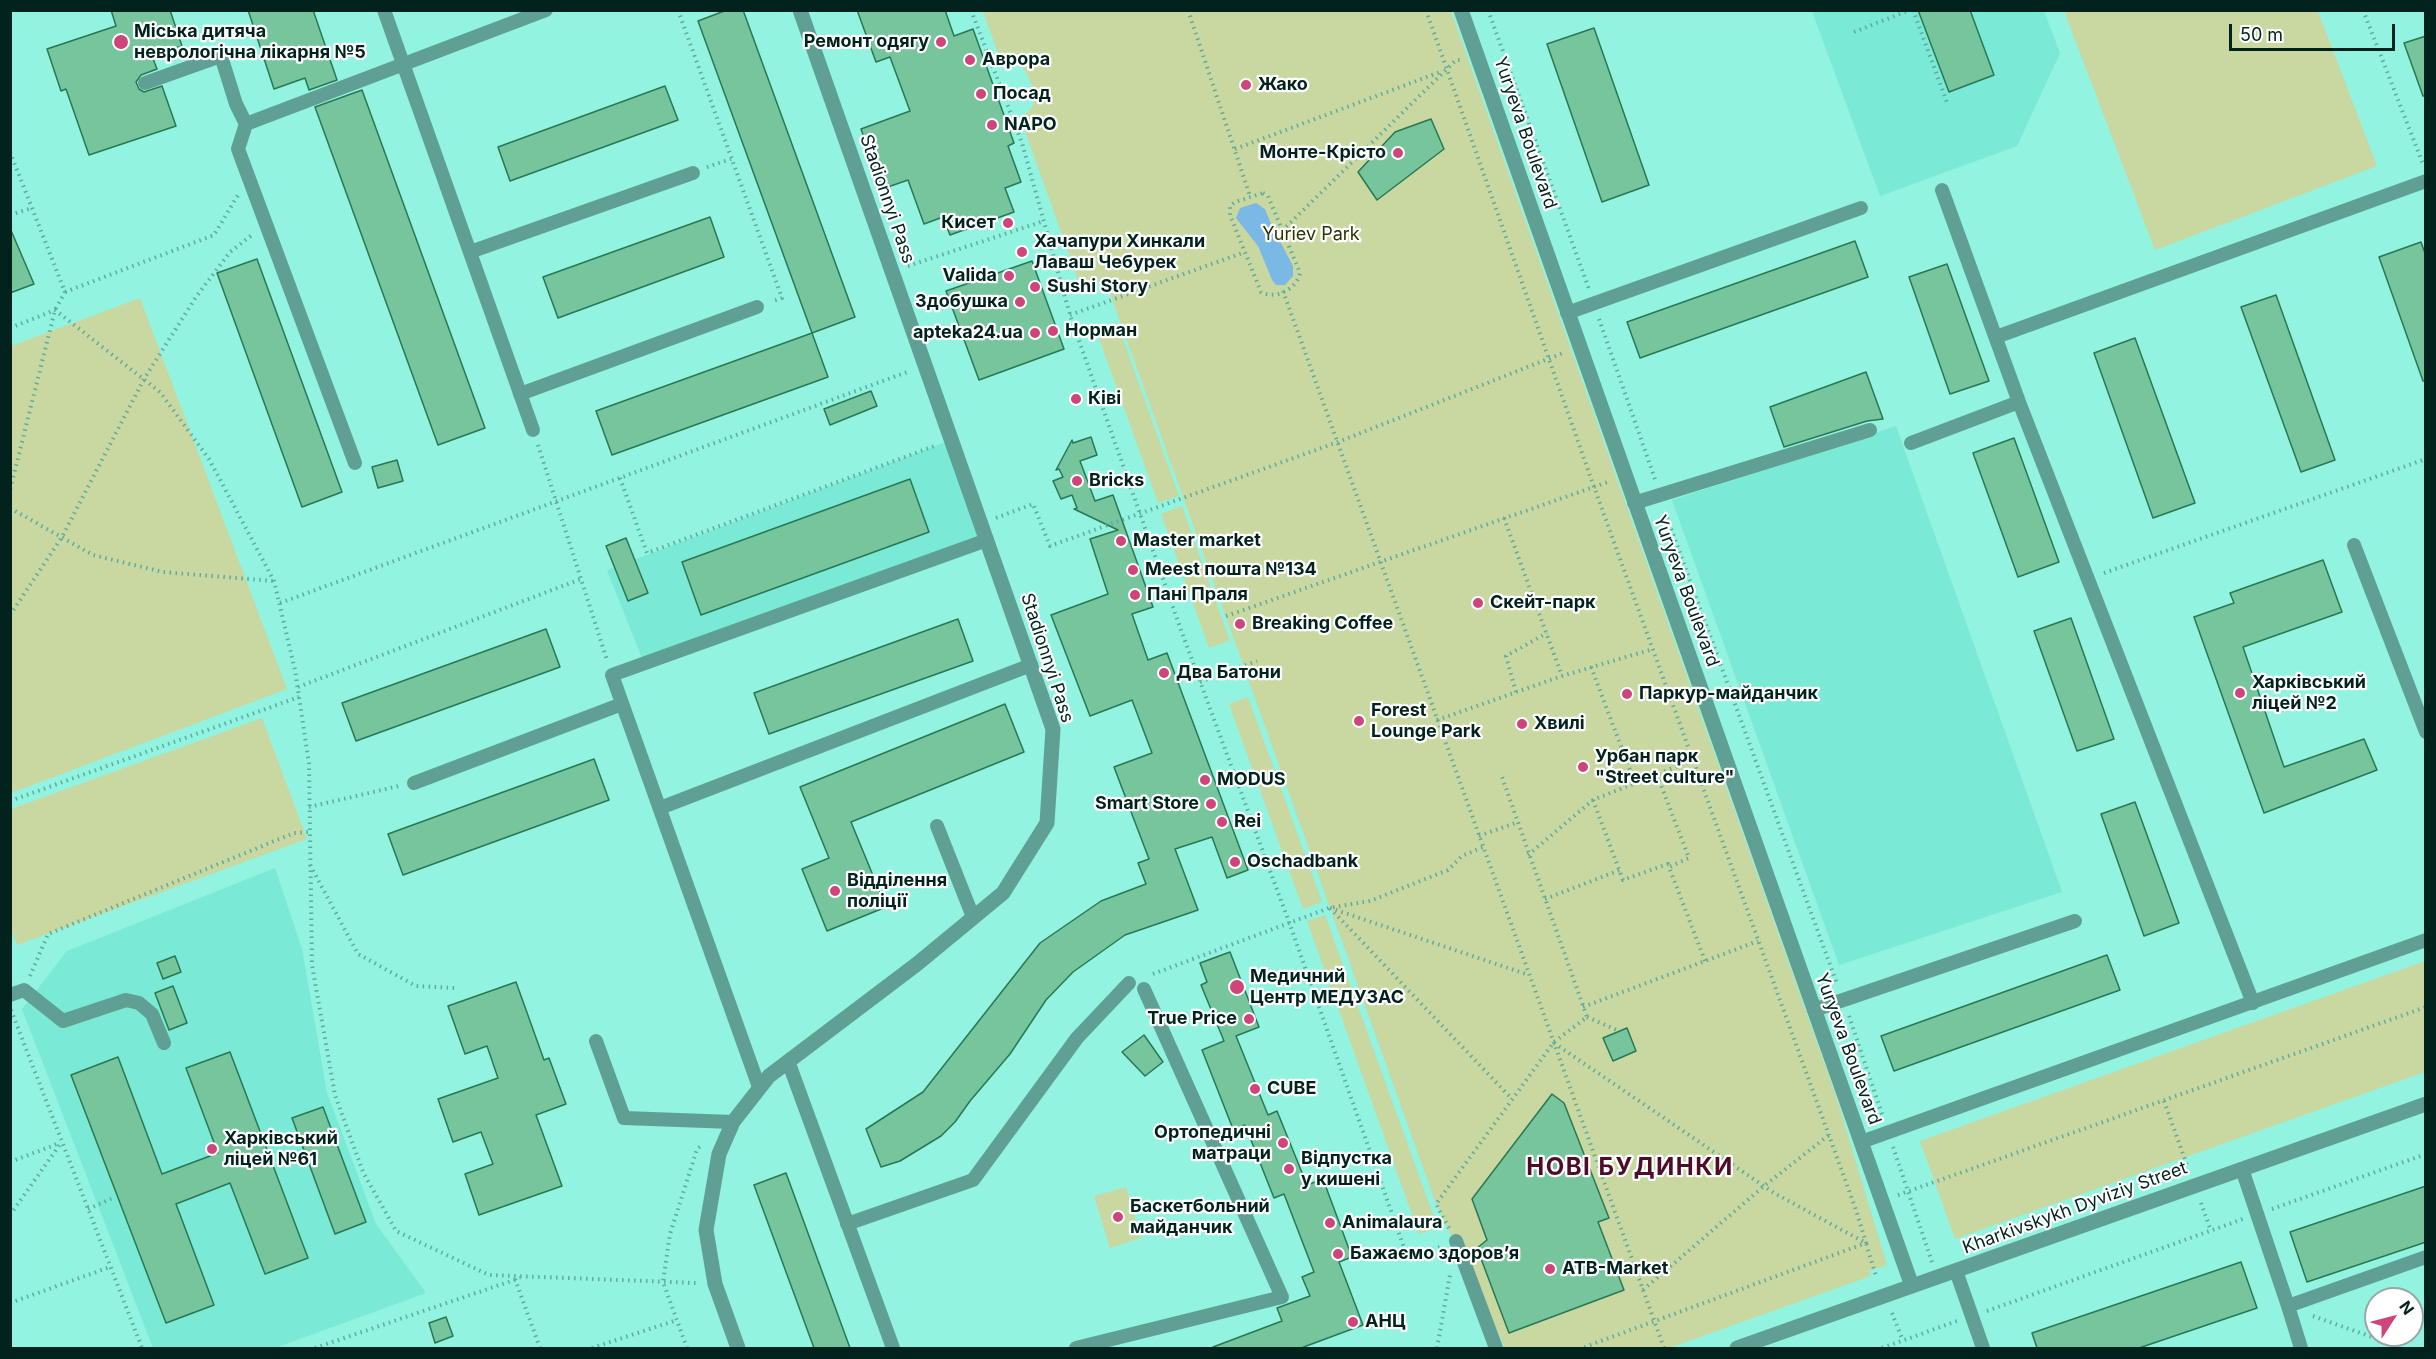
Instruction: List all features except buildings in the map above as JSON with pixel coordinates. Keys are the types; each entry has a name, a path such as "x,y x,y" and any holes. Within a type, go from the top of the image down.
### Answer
{"street":[{"name":"Stadionnyi Pass","path":"738,1348 715,1284 706,1230 719,1154 733,1122 769,1076 917,964 1004,893 1047,823 1053,729 800,10"},
{"name":"Yuryeva Boulevard","path":"1461,10 1912,1286"},
{"name":"Kharkivskykh Dyviziy Street","path":"1737,1348 2426,1104"}],"lane":[{"path":"384,10 533,430"},
{"path":"246,124 546,10"},
{"path":"145,83 221,56 236,104 246,124 238,149 356,463"},
{"path":"470,252 693,172"},
{"path":"1996,337 2426,181"},
{"path":"1942,190 2019,402 2253,1003"},
{"path":"1567,313 1861,208"},
{"path":"520,394 757,307"},
{"path":"1911,443 2019,402"},
{"path":"1634,503 1870,430"},
{"path":"759,1087 612,675 987,540"},
{"path":"2354,545 2426,732"},
{"path":"660,808 1031,665"},
{"path":"414,783 622,704"},
{"path":"937,826 973,917"},
{"path":"1814,1010 2075,921"},
{"path":"1861,1142 2426,940"},
{"path":"847,1224 973,1180 1077,1038 1129,983"},
{"path":"1076,1348 1282,1297 1144,989"},
{"path":"10,995 24,990 63,1021 126,1000 139,1003 152,1014 164,1043"},
{"path":"596,1041 624,1118 733,1122"},
{"path":"788,1062 893,1348"},
{"path":"2242,1169 2288,1306 2299,1348"},
{"path":"1456,1241 1496,1348"},
{"path":"2288,1306 2426,1257"},
{"path":"1956,1271 1983,1348"}],"path":[{"path":"678,10 782,298 757,307"},
{"path":"971,10 1022,143 1070,315 1408,1259 1456,1241 1436,1204 1554,1042 1587,1017"},
{"path":"1188,10 1250,196"},
{"path":"1426,10 1594,487 1828,1135 1876,1276"},
{"path":"1488,10 1594,303 1652,468 1659,495 1843,999 1937,1278"},
{"path":"1854,32 1912,10 1948,105"},
{"path":"2363,10 2426,171"},
{"path":"1282,231 1456,60 1479,58 1503,51"},
{"path":"1235,149 1447,70"},
{"path":"10,152 65,292"},
{"path":"693,172 732,159"},
{"path":"10,490 55,310 65,292 214,235 248,176"},
{"path":"1263,193 1268,196 1282,231 1300,273 1298,282 1293,288 1275,295 1266,295 1260,292 1230,215 1230,206 1250,196 1263,193"},
{"path":"10,215 32,208"},
{"path":"891,272 1044,221"},
{"path":"10,615 62,537 144,379 196,297 230,252 266,224"},
{"path":"1070,315 1245,252"},
{"path":"1283,291 1664,1348"},
{"path":"55,310 160,392 209,459 274,581 298,687 309,764 312,964 335,1095 363,1172 396,1230 489,1275 715,1284"},
{"path":"10,328 55,310"},
{"path":"981,524 1033,504 1050,546 1338,442 1549,358"},
{"path":"280,603 925,366"},
{"path":"533,430 612,675"},
{"path":"620,478 647,553 951,440"},
{"path":"2088,579 2426,459"},
{"path":"1226,616 1652,468"},
{"path":"10,508 93,555 163,572 274,581"},
{"path":"1504,518 1562,676"},
{"path":"298,687 581,579"},
{"path":"1516,692 1506,656 1547,633"},
{"path":"1437,720 1562,676 1653,649"},
{"path":"1200,682 1257,661"},
{"path":"1591,668 1635,783"},
{"path":"10,801 299,697"},
{"path":"1528,855 1593,800 1693,760"},
{"path":"1657,775 1689,858 1670,867"},
{"path":"1502,777 1587,1017 1619,1031"},
{"path":"309,807 414,783"},
{"path":"1593,800 1623,880 1668,864 1705,961"},
{"path":"1479,836 1518,822"},
{"path":"24,990 48,934 294,833 309,832"},
{"path":"1129,983 1329,908 1370,901 1448,870 1462,856 1483,847"},
{"path":"309,864 358,954 416,986 455,987"},
{"path":"1545,899 1620,870"},
{"path":"1329,908 1529,975"},
{"path":"1329,908 1512,1099"},
{"path":"1583,1007 1758,941"},
{"path":"1881,1201 2426,1007"},
{"path":"10,1010 142,1348"},
{"path":"10,1029 17,1027"},
{"path":"1554,1042 1764,1186 1866,1243"},
{"path":"2164,1101 2188,1168"},
{"path":"1643,1290 1764,1186 1828,1135"},
{"path":"10,1162 62,1142"},
{"path":"10,1215 62,1142"},
{"path":"687,1348 663,1282 670,1234 697,1149 706,1142"},
{"path":"1882,1348 2426,1154"},
{"path":"88,1209 113,1198"},
{"path":"2201,1203 2211,1231"},
{"path":"1582,1348 1866,1243"},
{"path":"10,1303 110,1267"},
{"path":"1437,1348 1450,1271"},
{"path":"315,1348 523,1276"},
{"path":"515,1279 540,1348"},
{"path":"2288,1306 2403,1348"},
{"path":"1890,1309 1903,1341"},
{"path":"592,1348 677,1320"}],"shaded area":[{"path":"1812,11 2044,11 2060,53 2017,146 1880,196"},
{"path":"1896,426 2062,892 1839,965 1672,500"},
{"path":"951,440 987,540 644,663 607,570"},
{"name":"Харківський ліцей №61","path":"275,868 302,949 327,1093 376,1224 426,1293 275,1348 153,1348 22,1009 67,951"}],"green space":[{"name":"Yuriev Park","path":"983,11 1451,11 1837,1099 1887,1265 1869,1271 1871,1276 1669,1348 1505,1348 1436,1204 1105,279 1081,288 1020,117 1029,111 1033,104 1032,86 1023,68 1010,52 999,56"},
{"path":"2064,11 2318,11 2377,166 2155,250"},
{"path":"140,298 287,689 11,793 11,346"},
{"path":"1117,322 1179,496 1158,503 1096,330"},
{"path":"1182,506 1230,641 1209,648 1161,514"},
{"path":"1248,697 1322,902 1303,909 1229,704"},
{"path":"262,718 307,839 17,945 10,927 11,809"},
{"path":"1325,915 1438,1228 1419,1234 1307,921"},
{"path":"2425,961 2425,1072 1955,1239 1920,1141"},
{"name":"Баскетбольний майданчик","path":"1126,1187 1141,1238 1110,1248 1094,1196"}],"water":[{"path":"1256,203 1265,209 1293,266 1293,276 1285,285 1276,285 1272,280 1258,246 1236,218 1240,208"}],"place":[{"name":"Міська дитяча неврологічна лікарня №5","path":"121,42"},
{"name":"Ремонт одягу","path":"941,42"},
{"name":"Аврора","path":"970,60"},
{"name":"Жако","path":"1246,85"},
{"name":"Посад","path":"981,94"},
{"name":"NAPO","path":"992,125"},
{"name":"Монте-Крісто","path":"1398,153"},
{"name":"Кисет","path":"1008,223"},
{"name":"Хачапури Хинкали Лаваш Чебурек","path":"1022,252"},
{"name":"Valida","path":"1009,276"},
{"name":"Sushi Story","path":"1035,287"},
{"name":"Здобушка","path":"1020,302"},
{"name":"Норман","path":"1053,331"},
{"name":"apteka24.ua","path":"1035,333"},
{"name":"Ківі","path":"1076,399"},
{"name":"Bricks","path":"1077,481"},
{"name":"Master market","path":"1121,541"},
{"name":"Meest пошта №134","path":"1133,570"},
{"name":"Пані Праля","path":"1135,595"},
{"name":"Скейт-парк","path":"1478,603"},
{"name":"Breaking Coffee","path":"1240,624"},
{"name":"Два Батони","path":"1164,673"},
{"name":"Харківський ліцей №2","path":"2240,693"},
{"name":"Паркур-майданчик","path":"1627,694"},
{"name":"Forest Lounge Park","path":"1359,721"},
{"name":"Хвилі","path":"1522,724"},
{"name":"Урбан парк \"Street culture\"","path":"1583,767"},
{"name":"MODUS","path":"1205,780"},
{"name":"Smart Store","path":"1211,804"},
{"name":"Rei","path":"1222,822"},
{"name":"Oschadbank","path":"1235,862"},
{"name":"Відділення поліції","path":"835,891"},
{"name":"Медичний Центр МЕДУЗАС","path":"1237,987"},
{"name":"True Price","path":"1249,1019"},
{"name":"CUBE","path":"1255,1089"},
{"name":"Ортопедичні матраци","path":"1283,1143"},
{"name":"Харківський ліцей №61","path":"212,1149"},
{"name":"Відпустка у кишені","path":"1289,1169"},
{"name":"Баскетбольний майданчик","path":"1118,1217"},
{"name":"Animalaura","path":"1330,1223"},
{"name":"Бажаємо здоровʼя","path":"1338,1254"},
{"name":"ATB-Market","path":"1550,1269"},
{"name":"АНЦ","path":"1353,1322"}],"district":[{"name":"НОВІ БУДИНКИ","path":"1630,1168"}]}
